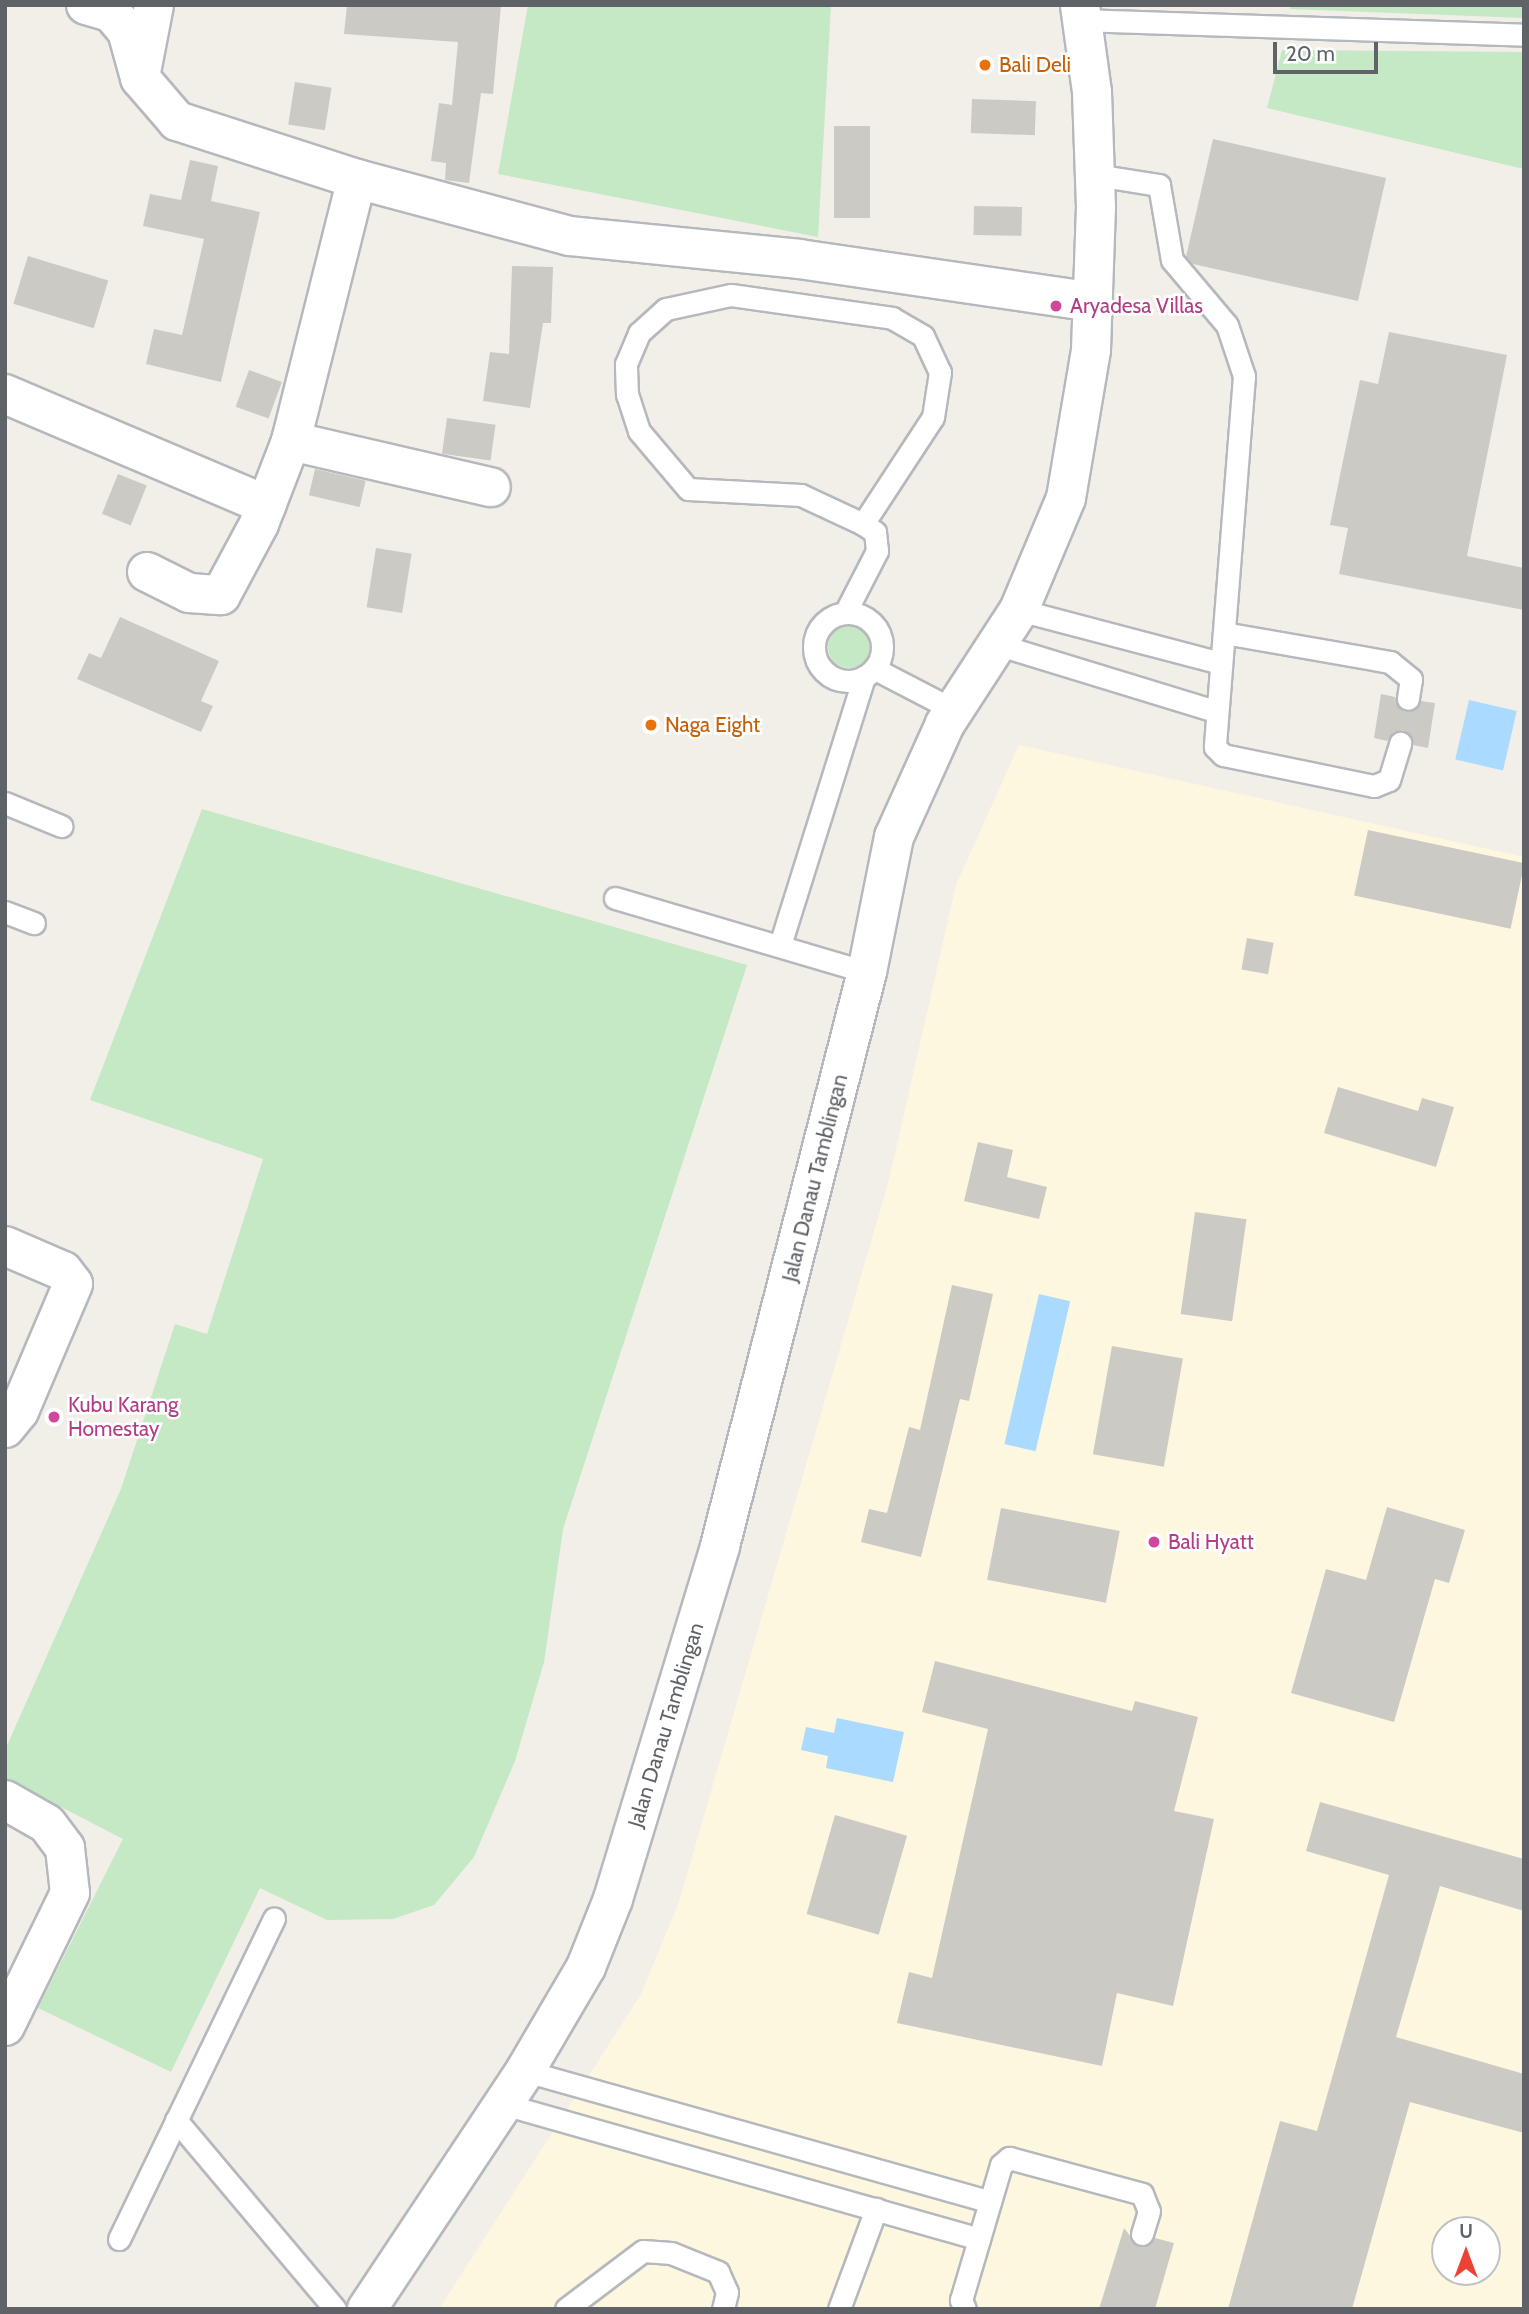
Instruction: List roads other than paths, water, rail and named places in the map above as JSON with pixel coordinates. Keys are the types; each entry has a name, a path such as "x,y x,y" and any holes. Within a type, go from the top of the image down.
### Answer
{"street":[{"path":"86,5 111,12 127,31 140,78 177,121 357,179 570,236 799,259 1093,302"},
{"path":"140,78 154,5"},
{"name":"Jalan Danau Tamblingan","path":"367,2309 525,2071 586,1967 613,1899 720,1546 867,972 894,837 954,710 1019,610 1066,498 1082,421 1093,302 1096,175 1081,13"},
{"path":"147,572 189,593 221,595 265,505 290,441 357,179"},
{"path":"5,394 265,505"},
{"path":"290,441 491,487"},
{"path":"5,1246 63,1271 73,1284 19,1411 5,1428"},
{"path":"5,1800 47,1824 65,1848 70,1893 5,2026"}],"lane":[{"path":"1081,13 1524,35"},
{"path":"1096,175 1159,185 1172,260 1227,325 1241,363 1224,633 1215,711 1215,747 1223,755 1374,786 1389,780 1400,743"},
{"path":"863,524 933,416 940,372 923,336 892,318 731,295 666,309 639,333 626,364 626,395 639,431 673,478 711,495 811,497 875,532 877,551 845,612 822,625 814,650 817,663 838,680 869,673 954,710"},
{"path":"1019,610 1221,663"},
{"path":"780,945 869,673 883,644 879,631 859,614 845,612"},
{"path":"1224,633 1390,662 1411,679 1408,699"},
{"path":"996,643 1215,711"},
{"path":"5,803 61,826"},
{"path":"615,898 867,972"},
{"path":"5,912 34,923"},
{"path":"119,2239 274,1919"},
{"path":"525,2071 990,2202"},
{"path":"503,2104 979,2239"},
{"path":"176,2120 335,2309"},
{"path":"965,2309 961,2300 1001,2165 1024,2157 1142,2194 1149,2211 1142,2234"},
{"path":"839,2309 876,2210"},
{"path":"566,2309 643,2251 671,2253 718,2272 727,2292 723,2309"}],"water":[{"path":"1469,700 1517,711 1503,770 1455,759"},
{"path":"1039,1294 1070,1301 1036,1451 1004,1444"},
{"path":"837,1718 904,1732 893,1782 826,1768 828,1756 801,1750 806,1727 834,1733"}],"place":[{"name":"Bali Deli","path":"985,65"},
{"name":"Aryadesa Villas","path":"1056,306"},
{"name":"Naga Eight","path":"651,725"},
{"name":"Kubu Karang Homestay","path":"54,1417"},
{"name":"Bali Hyatt","path":"1154,1542"}]}
